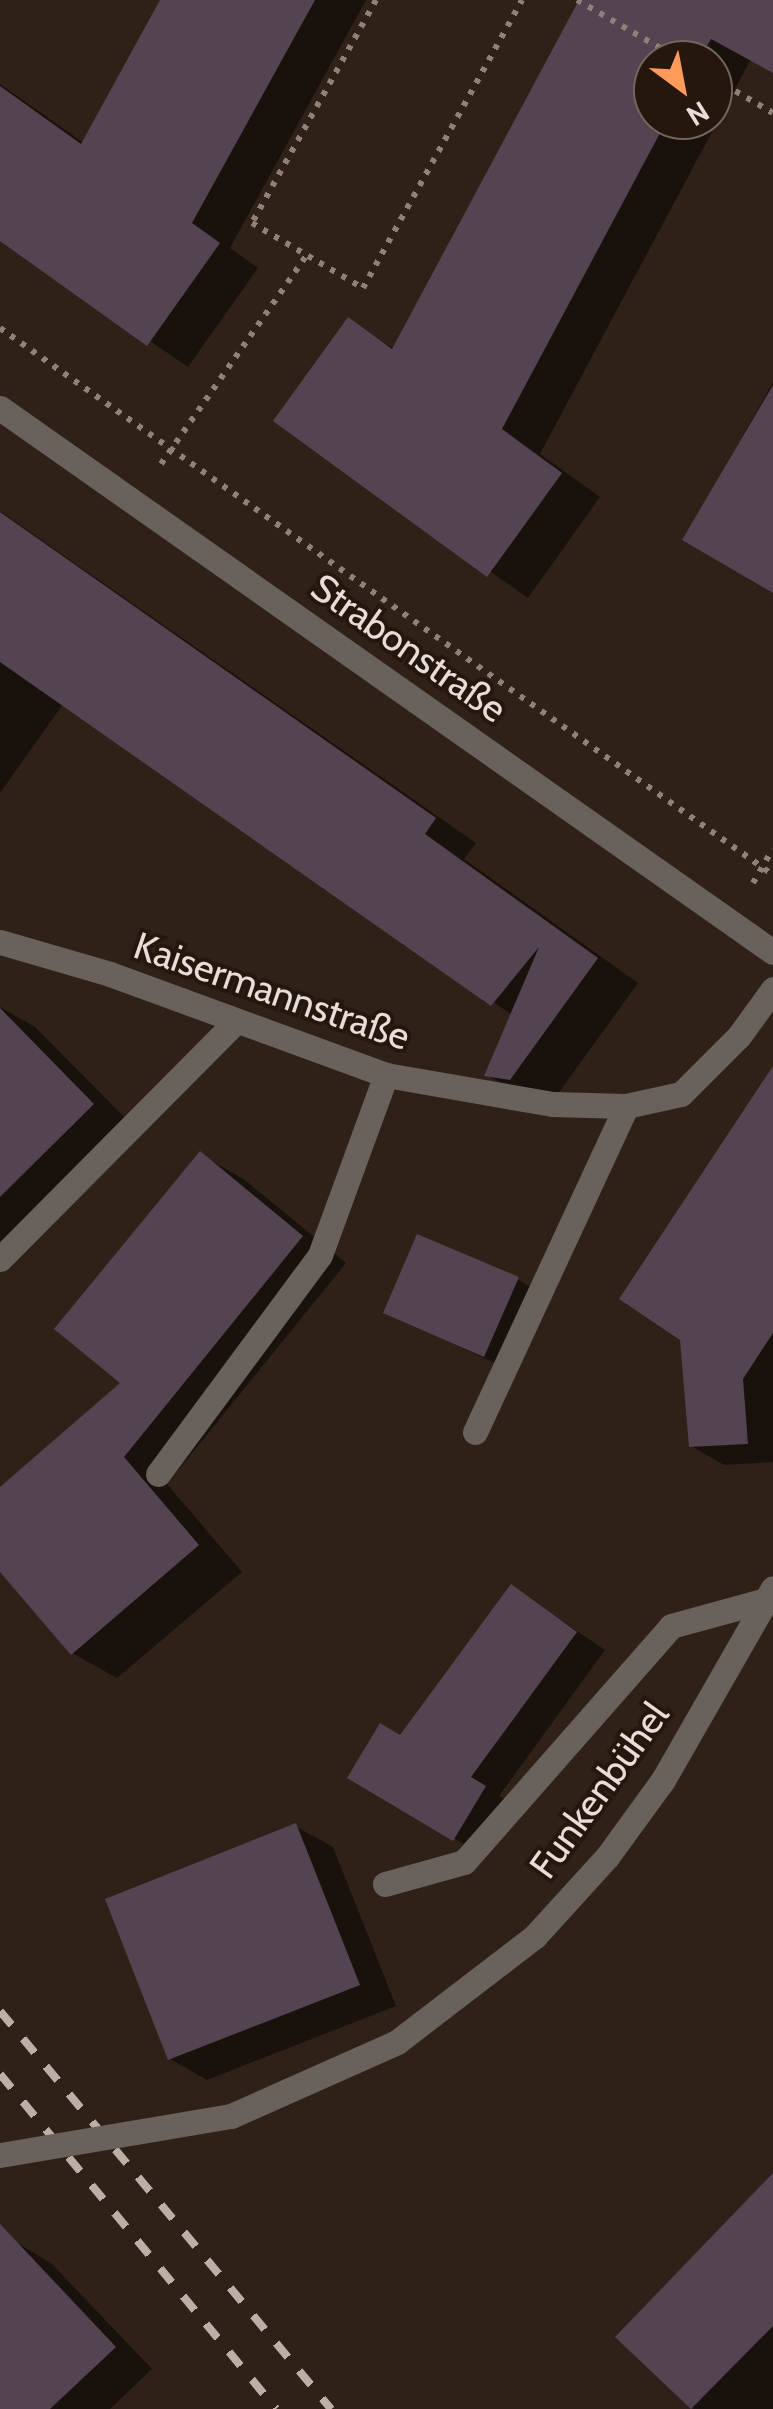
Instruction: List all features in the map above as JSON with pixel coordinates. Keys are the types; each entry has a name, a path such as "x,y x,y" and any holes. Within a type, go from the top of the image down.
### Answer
{"street":[{"name":"Strabonstraße","path":"0,408 773,952"},
{"name":"Kaisermannstraße","path":"0,942 386,1075 552,1104 626,1106 681,1094 739,1036 773,989"},
{"path":"0,1259 236,1021"},
{"path":"158,1474 320,1255 386,1075"},
{"path":"475,1432 626,1106"},
{"path":"385,1884 464,1862 672,1626 770,1594"},
{"name":"Funkenbühel","path":"0,2154 231,2116 397,2042 535,1936 607,1857 663,1780 770,1594"}],"path":[{"path":"376,0 252,223 363,288 522,0"},
{"path":"576,0 646,40"},
{"path":"733,90 773,113"},
{"path":"134,502 307,255"},
{"path":"0,328 773,875"}],"building":[{"path":"160,0 315,0 192,223 220,243 147,346 0,241 0,86 81,144"},
{"path":"579,0 773,0 773,73 733,51 733,40 633,40 633,140 656,140 502,429 562,473 487,577 273,421 348,317 392,349"},
{"path":"773,385 773,593 682,540"},
{"path":"0,512 436,818 425,834 598,958 510,1080 484,1076 539,947 491,1006 0,662"},
{"path":"0,1008 94,1104 0,1197"},
{"path":"773,1066 773,1333 743,1379 748,1444 689,1447 680,1340 619,1299"},
{"path":"200,1151 303,1236 124,1457 199,1545 71,1655 0,1572 0,1487 120,1383 54,1329"},
{"path":"417,1234 519,1277 484,1357 383,1313"},
{"path":"511,1584 577,1632 471,1777 486,1786 453,1841 347,1778 380,1723 400,1735"},
{"path":"296,1823 360,1985 168,2060 105,1899"},
{"path":"773,2173 773,2326 691,2409 615,2337"},
{"path":"0,2224 116,2347 50,2409 0,2409"}],"railway":[{"path":"0,2011 331,2409"},
{"path":"0,2074 276,2409"}]}
